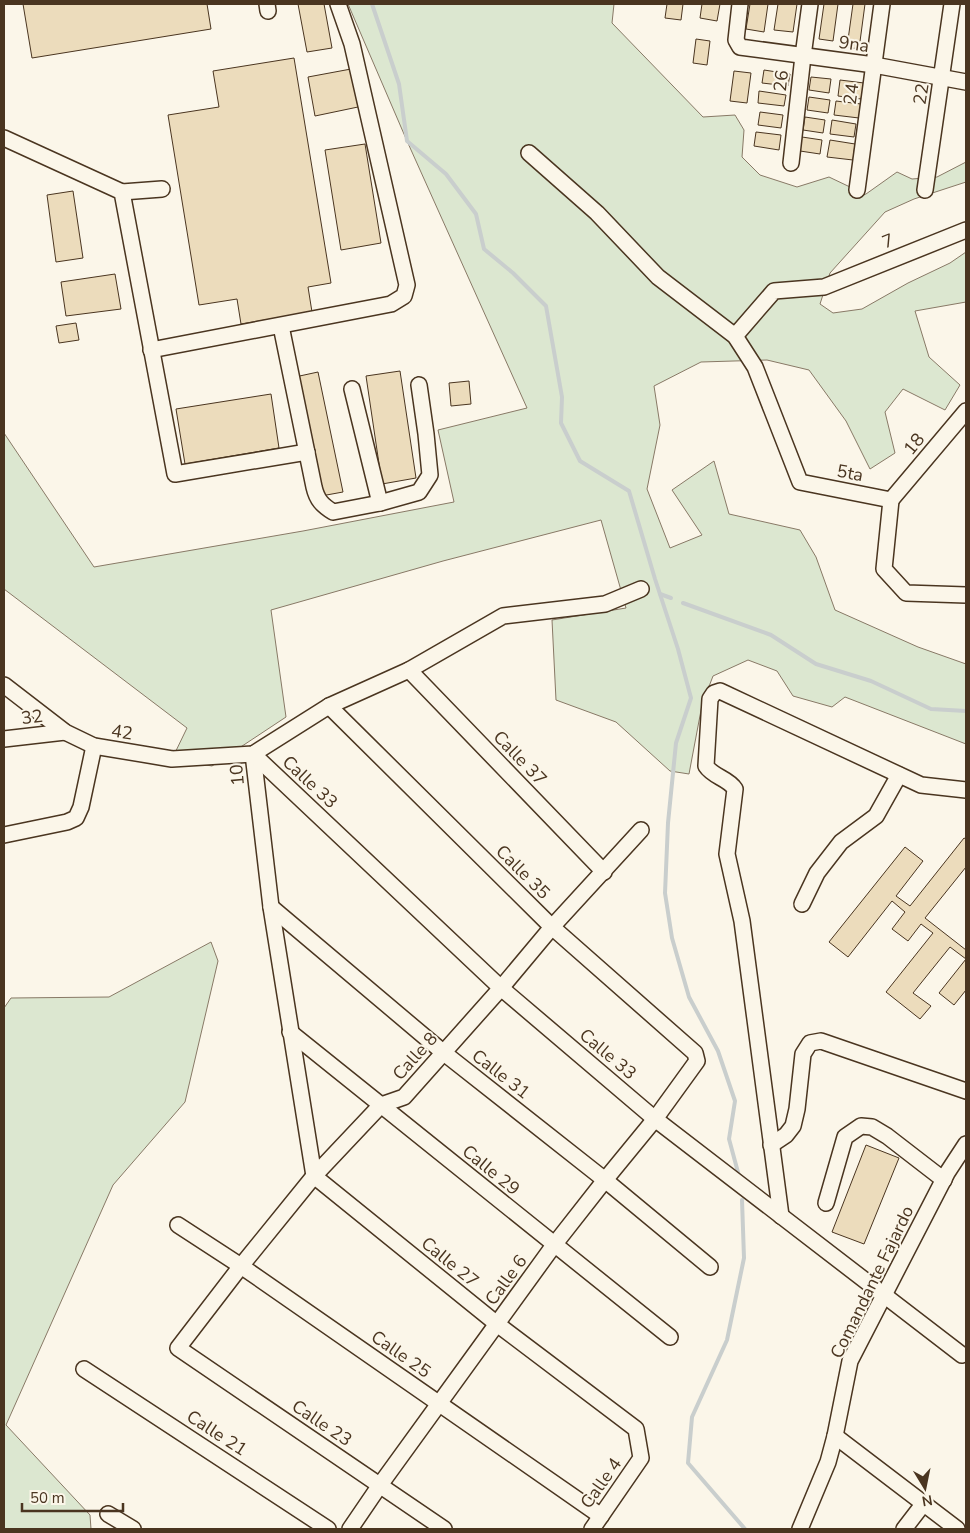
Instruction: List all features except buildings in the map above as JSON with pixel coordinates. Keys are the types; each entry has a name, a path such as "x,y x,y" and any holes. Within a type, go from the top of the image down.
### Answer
{"street":[{"path":"151,350 391,304 404,296 407,285 352,44 338,4"},
{"name":"9na","path":"740,4 736,40 740,47 874,65 966,82"},
{"name":"26","path":"791,163 810,4"},
{"name":"24","path":"857,190 882,4"},
{"name":"22","path":"925,190 943,77 952,4"},
{"path":"4,138 122,192 162,189"},
{"path":"529,153 597,213 658,276 735,336"},
{"path":"122,192 175,474 307,452"},
{"name":"7","path":"735,336 774,292 824,288 966,230"},
{"path":"281,326 317,499 333,512 380,503 419,492 430,474 419,385"},
{"name":"5ta","path":"735,336 756,367 800,482 891,500"},
{"path":"352,389 380,503"},
{"name":"18","path":"891,500 966,412"},
{"path":"891,500 884,569 906,593 966,595"},
{"name":"10","path":"314,1176 271,907 253,754 329,706 409,670 502,616 605,604 642,589"},
{"name":"Calle 37","path":"409,670 604,872"},
{"name":"42","path":"4,685 64,732 94,746 172,759 253,754"},
{"path":"781,1216 742,920 727,854 735,789 732,784 710,772 706,766 710,699 714,693 720,691 921,784 966,790"},
{"name":"Calle 35","path":"329,706 552,927 695,1053 697,1057"},
{"name":"32","path":"4,739 64,732"},
{"path":"4,835 67,822 76,818 81,807 94,746"},
{"name":"Calle 33","path":"253,754 501,988 655,1119 962,1355"},
{"path":"802,904 817,873 841,842 876,816 899,775"},
{"name":"Calle 8","path":"178,1348 314,1176 381,1105 404,1097 501,988 552,927 604,872 640,830"},
{"name":"Calle 31","path":"271,907 444,1053 605,1180 710,1267"},
{"name":"Calle 29","path":"290,1032 670,1337"},
{"path":"771,1145 786,1135 793,1126 803,1054 810,1043 821,1041 966,1091"},
{"name":"Calle 6","path":"350,1529 554,1245 655,1119 697,1061 697,1057"},
{"path":"826,1203 845,1137 861,1126 872,1128 887,1136 944,1180"},
{"name":"Comandante Fajardo","path":"800,1529 828,1462 850,1361 944,1180 966,1144"},
{"name":"Calle 27","path":"314,1176 497,1324 636,1429"},
{"name":"Calle 25","path":"178,1225 241,1266 601,1516"},
{"name":"Calle 23","path":"178,1348 444,1529"},
{"name":"Calle 21","path":"84,1369 328,1529"},
{"name":"Calle 4","path":"592,1529 641,1458 636,1429"},
{"path":"835,1436 957,1529"},
{"path":"904,1529 924,1503"},
{"path":"108,1514 133,1529"}],"green space":[{"path":"348,4 614,4 612,23 703,117 735,115 744,130 742,157 760,175 797,187 829,177 850,187 854,197 866,194 897,172 912,179 937,177 966,162 966,182 914,199 885,212 830,273 820,304 833,313 862,309 908,283 950,263 966,252 966,302 915,311 929,357 960,385 945,410 903,389 885,412 895,453 870,469 846,421 809,370 767,360 701,362 654,386 660,425 647,489 670,548 702,535 672,490 714,461 729,514 800,530 816,557 835,610 918,647 966,664 966,744 845,697 832,707 793,696 777,671 748,660 713,676 702,705 689,774 670,771 616,722 556,700 552,620 626,608 601,520 443,561 271,610 286,717 212,766 172,759 187,728 4,589 4,433 94,567 303,531 454,502 438,430 527,408 407,141"},
{"path":"211,942 218,961 185,1102 113,1185 6,1425 90,1515 91,1529 4,1529 4,1008 11,998 109,997"}],"waterway":[{"path":"372,4 399,84 407,141 446,174 476,214 484,249 513,273 546,306 562,397 561,423 580,461 629,491 678,649 691,698 676,743 668,823 665,893 672,938 689,997 718,1051 735,1101 729,1139 739,1176"},
{"path":"660,594 671,598"},
{"path":"683,603 771,635 816,664 871,681 931,709 966,711"},
{"path":"742,1200 744,1258 727,1340 692,1417 688,1463 745,1529"}]}
